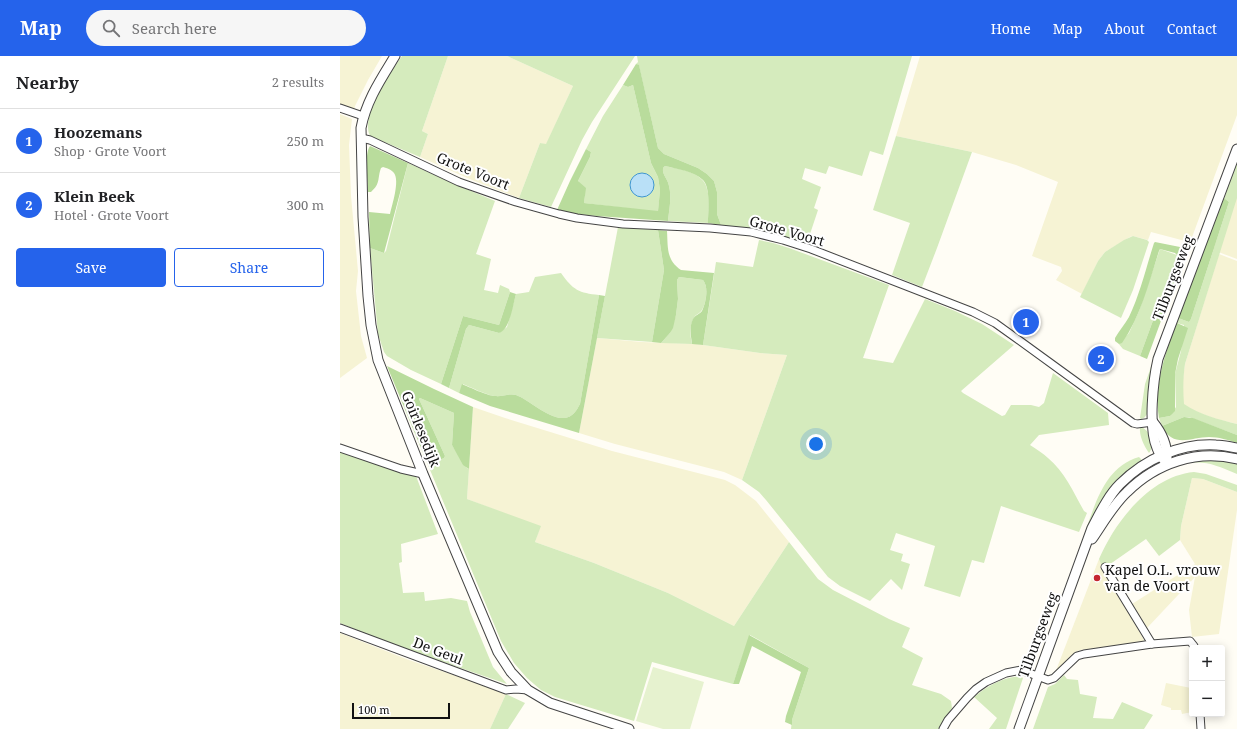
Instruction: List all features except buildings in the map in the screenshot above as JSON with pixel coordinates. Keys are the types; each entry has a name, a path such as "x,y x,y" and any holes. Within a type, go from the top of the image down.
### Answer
{"street":[{"name":"Goirlesedijk","path":"395,56 367,105 361,128 363,218 371,325 378,360 498,652 511,672 528,690 550,703 629,729"},
{"path":"340,108 363,116"},
{"name":"Grote Voort","path":"361,138 370,140 459,182 516,202 559,214 623,224 710,228 751,232 811,249 973,312 995,323 1133,423 1153,422"},
{"name":"Tilburgseweg","path":"1153,422 1154,377 1158,359 1237,149"},
{"path":"1153,422 1161,431 1165,443 1164,454 1167,464"},
{"name":"Tilburgseweg","path":"1019,729 1092,528 1098,516 1119,485 1134,472 1164,454 1189,446 1217,445 1237,448"},
{"path":"340,448 401,469 424,474"},
{"name":"Tilburgseweg","path":"1085,550 1108,515 1126,492 1140,480 1167,464 1193,457 1217,455 1237,459"},
{"path":"1106,567 1152,644"},
{"name":"De Geul","path":"340,628 506,690 516,688 528,690"},
{"path":"943,729 948,720 976,689 986,682 1006,673 1021,670 1048,680 1054,678 1077,656 1152,644 1190,641 1193,645"},
{"path":"1200,717 1201,729"}],"shaded area":[{"path":"340,56 382,56 368,80 354,111 340,105"},
{"path":"448,56 507,56 573,86 546,145 540,143 519,198 472,180 420,157 428,134 422,131"},
{"path":"920,56 1237,56 1237,115 1191,240 1189,242 1151,232 1148,240 1133,236 1130,237 1105,252 1098,261 1082,294 1056,280 1062,271 1061,267 1032,256 1058,182 1016,165 972,152 896,136"},
{"path":"340,114 352,119 349,145 351,196 358,271 356,291 361,336 367,358 340,378"},
{"path":"1237,186 1237,259 1213,250"},
{"path":"1219,254 1237,261 1237,424 1213,418 1195,411 1183,404 1183,378 1185,364"},
{"path":"597,338 642,342 696,344 760,353 787,355 742,480 724,472 615,444 579,433"},
{"path":"473,407 612,451 725,480 735,485 756,501 789,542 734,626 668,593 594,563 535,542 540,527 467,499"},
{"path":"1192,478 1203,479 1237,492 1237,510 1219,634 1192,637 1189,610 1195,577 1147,628 1132,604 1195,564 1180,540 1181,526"},
{"path":"1099,559 1144,640 1143,642 1138,643 1080,650 1075,652 1055,673"},
{"path":"340,633 409,660 506,694 490,729 340,729"},
{"path":"1166,683 1189,688 1189,713 1182,714 1181,710 1171,710 1171,708 1161,705"}],"green space":[{"path":"402,56 448,56 422,131 428,134 420,157 370,136 368,127 369,117 378,94"},
{"path":"507,56 635,56 592,122 551,207 519,198 540,143 546,144 573,86"},
{"path":"637,56 912,56 883,155 870,151 862,176 829,166 826,174 805,168 802,179 821,187 814,208 818,210 806,246 769,233 721,225 717,214 717,192 714,181 698,168 664,154 658,148 639,66 636,64 638,62"},
{"path":"636,64 639,65 658,148 664,154 698,168 714,181 717,192 717,214 721,225 708,223 708,194 706,184 703,180 690,172 665,166 663,168 664,175 670,190 668,221 597,216 568,213 557,210 586,149 591,152 590,157 578,181 586,188 584,203 658,211 660,190 658,177 651,163 633,85 628,87 623,85"},
{"path":"623,85 628,87 633,85 651,163 658,177 660,190 658,212 584,203 585,195 578,181 590,157 591,152 586,149 603,116"},
{"path":"896,136 972,152 922,287 892,275 910,223 873,210"},
{"path":"370,146 408,163 384,253 370,248 369,212 390,214 395,193 396,177 391,170 383,167 381,168 376,186 371,192 368,192 367,155"},
{"path":"1237,162 1237,198 1185,364 1183,389 1184,404 1203,414 1237,424 1237,435 1189,417 1184,417 1162,426 1159,418 1170,416 1176,407 1175,374 1181,351 1184,325 1177,323 1178,318 1189,322 1191,319 1229,202 1224,198"},
{"path":"408,163 495,201 476,254 491,259 484,290 498,293 500,285 509,289 510,292 499,325 463,316 441,384 411,370 387,356 384,352 378,334 370,248 384,253 386,251"},
{"path":"665,166 690,172 705,183 709,206 708,223 668,221 670,190 664,175 663,168"},
{"path":"1224,198 1229,202 1189,322 1178,318"},
{"path":"618,227 658,230 664,270 652,342 597,338"},
{"path":"658,230 667,231 670,257 676,266 681,270 714,273 703,345 692,344 691,328 693,319 702,311 705,304 705,283 703,280 679,277 677,280 678,299 673,328 661,343 652,342 664,270"},
{"path":"1133,236 1149,242 1133,290 1121,318 1080,297 1098,261 1105,252"},
{"path":"759,240 789,248 889,285 863,358 893,363 925,299 982,324 1014,345 961,391 963,393 1002,416 1005,415 1011,405 1031,405 1039,407 1044,403 1053,373 1108,413 1109,425 1039,435 1030,445 1054,463 1068,483 1084,511 1087,513 1079,532 1001,506 984,563 972,560 960,597 924,586 935,546 896,533 890,550 903,554 901,561 910,564 902,590 891,579 870,601 840,586 828,577 759,492 742,480 787,355 760,353 703,345 716,262 753,267"},
{"path":"1155,242 1185,248 1187,250 1147,359 1140,356 1177,255 1175,253 1160,249 1144,298 1129,333 1122,343 1119,344 1115,341 1115,338 1129,317 1133,308"},
{"path":"1160,249 1177,255 1140,356 1123,349 1118,343 1119,344 1129,333 1139,311"},
{"path":"561,273 577,290 599,295 580,404 575,412 569,417 562,418 546,412 516,395 511,394 492,396 463,384 459,393 449,388 466,329 469,325 499,333 507,327 516,294 529,292 535,277"},
{"path":"679,277 703,280 706,287 705,303 702,310 695,316 691,326 690,334 692,344 661,343 670,333 676,315 678,299 677,280"},
{"path":"510,292 516,294 508,322 503,331 499,333 469,325 466,329 449,388 441,384 463,316 499,325"},
{"path":"599,295 605,296 579,433 490,406 459,393 462,384 492,396 511,394 516,395 554,416 562,418 569,417 576,411 580,404"},
{"path":"1177,323 1188,328 1175,374 1175,411 1170,416 1159,418 1159,381 1168,346"},
{"path":"1152,364 1148,413 1141,419 1145,384"},
{"path":"387,366 473,407 469,469 463,465 452,445 454,413 420,398 419,399 445,456 444,458 428,465"},
{"path":"420,398 454,413 452,445 469,469 467,499 541,526 535,542 594,563 668,593 734,626 789,542 818,579 833,590 889,619 910,628 902,647 923,658 912,685 941,694 951,701 952,708 939,729 791,729 792,720 809,668 750,635 733,684 652,662 634,721 555,697 541,690 527,678 514,663 501,641 428,465 444,458 445,456 419,399"},
{"path":"1184,417 1193,418 1237,435 1237,443 1213,437 1177,440 1166,433 1162,426"},
{"path":"1140,427 1148,432 1152,439 1152,446 1149,453 1142,441"},
{"path":"340,451 416,476 438,534 401,544 402,562 399,563 403,593 424,592 425,601 451,598 467,601 470,612 493,667 507,684 391,644 340,623"},
{"path":"1139,457 1142,462 1096,513 1085,532 1103,487 1110,477 1127,462"},
{"path":"1193,459 1237,461 1237,474 1210,464 1182,464"},
{"path":"1194,472 1206,474 1237,485 1237,492 1203,479 1192,478 1181,526 1180,540 1159,556 1146,539 1103,569 1099,559 1106,545 1124,516 1136,503 1163,482 1178,475"},
{"path":"749,635 809,668 792,720 792,725 785,722 786,716 801,672 752,646 739,684 733,684"},
{"path":"653,667 704,682 690,729 663,729 636,721"},
{"path":"1064,675 1067,679 1078,680 1080,694 1097,697 1093,718 1113,719 1122,702 1153,715 1144,729 1033,729 1048,687 1055,684"},
{"path":"1020,676 1023,678 1006,729 989,729 997,718 974,697 984,689 996,683 1007,678"},
{"path":"506,694 525,703 508,729 490,729"}],"water":[{"path":"642,173 647,174 653,180 653,190 647,196 642,197 637,196 631,190 630,185 631,180 637,174"}],"place":[{"name":"Hoozemans","path":"1026,322"},
{"name":"Klein Beek","path":"1101,359"},
{"name":"Kapel O.L. vrouw van de Voort","path":"1097,578"}]}
